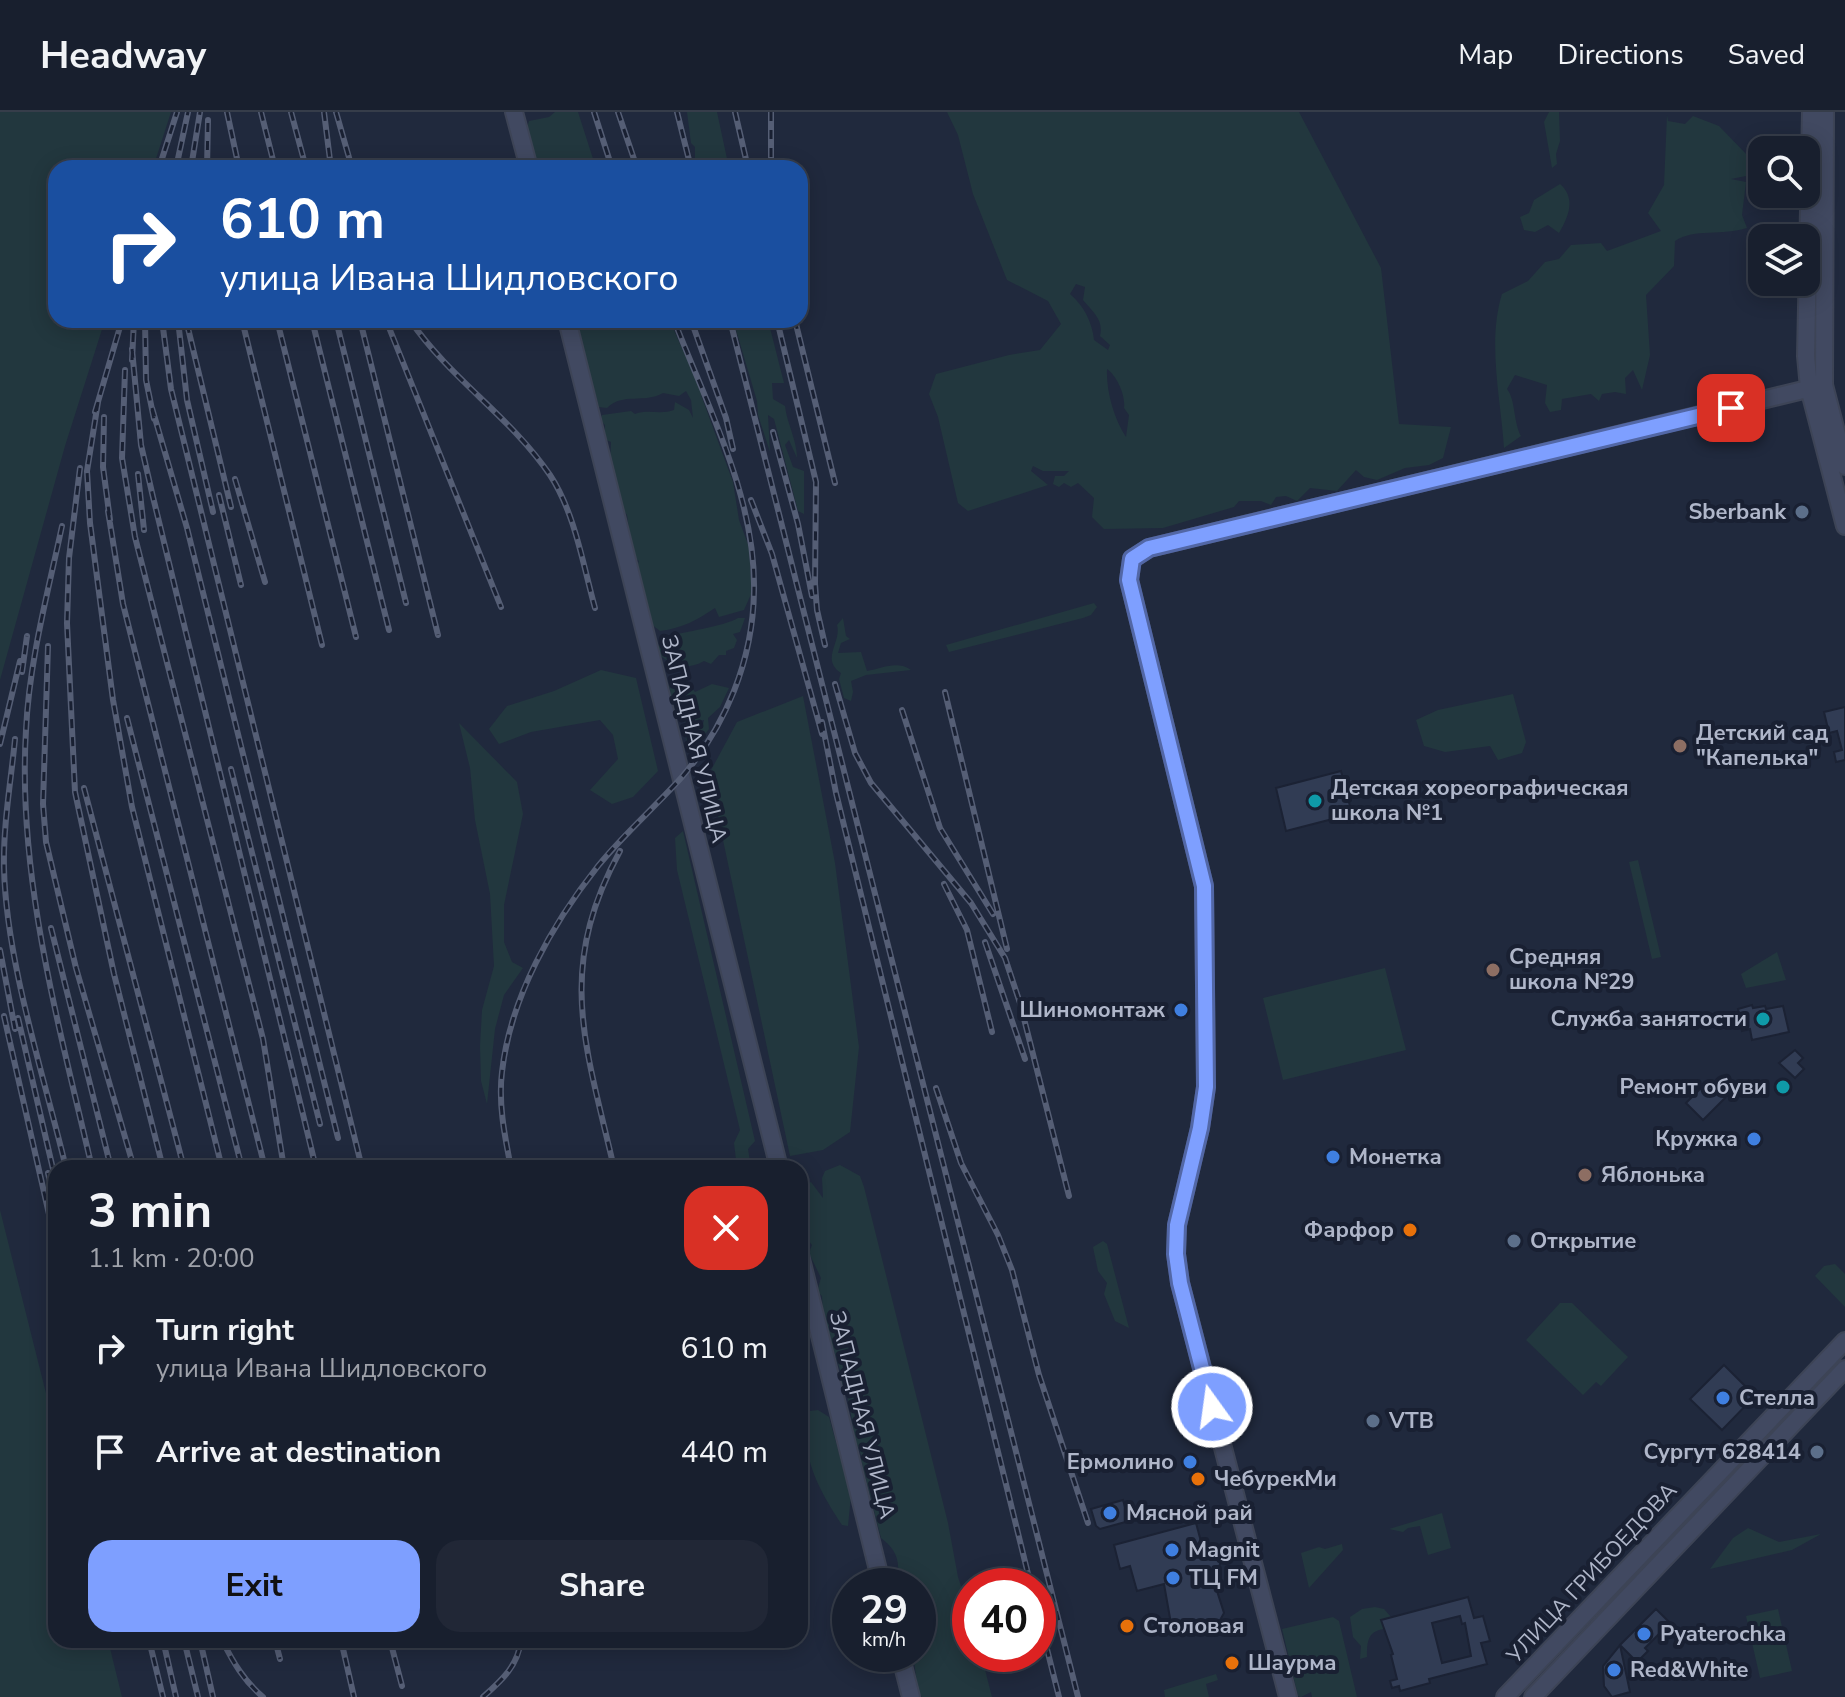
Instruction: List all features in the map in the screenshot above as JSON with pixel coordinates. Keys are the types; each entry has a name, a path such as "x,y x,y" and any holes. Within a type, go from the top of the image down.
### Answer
{"street":[{"path":"514,112 527,160"},
{"path":"1811,112 1806,356 1845,466"},
{"path":"1825,112 1817,386 1845,526"},
{"name":"ЗАПАДНАЯ УЛИЦА","path":"569,328 777,1160"},
{"path":"1288,1697 1178,1269 1177,1225 1200,1128 1206,1087 1204,886 1129,580 1132,559 1149,548 1817,386"},
{"name":"ЗАПАДНАЯ УЛИЦА","path":"808,1287 878,1568"},
{"name":"УЛИЦА ГРИБОЕДОВА","path":"1505,1697 1845,1341"},
{"name":"УЛИЦА ГРИБОЕДОВА","path":"1533,1697 1845,1369"},
{"path":"905,1672 911,1697"}],"shaded area":[{"path":"0,112 171,112 156,160 48,160 48,328 102,328 65,446 0,680"},
{"path":"555,112 578,112 593,160 533,160 526,131 529,121 549,117"},
{"path":"687,112 717,112 727,160 696,160 695,147 691,143"},
{"path":"947,112 1299,112 1381,268 1399,424 1451,427 1443,458 1429,465 1405,468 1377,480 1364,477 1356,470 1337,491 1310,488 1297,501 1286,496 1276,497 1271,505 1261,501 1239,501 1234,507 1163,528 1104,529 1092,517 1094,498 1078,483 1071,487 1064,483 1059,487 1053,484 1055,476 1064,476 1069,471 1043,471 1033,466 1031,471 1048,485 968,511 958,503 938,417 929,394 936,374 1040,350 1061,324 1048,301 1007,280 973,194 958,135","holes":["1076,284 1085,287 1083,300 1099,321 1100,336 1110,345 1108,350 1094,340 1086,315 1070,294","1107,369 1120,387 1124,408 1129,415 1126,437 1112,404"]},
{"path":"1549,112 1559,112 1560,141 1557,164 1552,168 1544,122"},
{"path":"1667,115 1668,121 1685,124 1693,116 1719,126 1747,155 1746,176 1731,179 1746,182 1742,215 1747,228 1700,233 1675,241 1674,266 1646,295 1650,355 1642,390 1633,370 1625,378 1626,394 1602,394 1599,401 1591,394 1562,399 1561,410 1550,412 1545,403 1547,385 1515,375 1507,389 1521,436 1504,448 1495,351 1502,294 1528,281 1545,262 1559,259 1571,245 1601,243 1607,251 1661,231 1648,213 1664,185"},
{"path":"1560,184 1568,195 1569,207 1559,233 1548,225 1535,232 1524,230 1520,217 1529,213 1534,200"},
{"path":"577,328 673,328 705,394 701,395 733,482 739,520 749,547 752,592 744,610 719,617 715,608 689,623 660,631 651,624 637,566 639,561 633,557 627,515 621,507 610,466 611,442 604,439 605,425 600,420 602,415 631,411 635,414 674,410 675,402 689,410 693,418 691,400 686,391 679,396 663,393 648,398 620,400 607,408 599,407"},
{"path":"735,328 770,328 784,383 772,383 773,399 785,406 797,451 797,458 789,440 785,445 793,467 804,471 804,514 798,511 774,419 768,415 770,452 758,415 757,401"},
{"path":"1094,603 1097,607 1091,615 1083,618 949,652 946,645"},
{"path":"745,618 740,632 733,634 737,640 734,648 726,651 726,655 719,655 711,664 704,661 680,666 658,654 659,643 665,637"},
{"path":"843,618 846,636 850,639 841,643 838,653 861,652 867,671 895,665 911,670 866,675 851,681 851,701 844,698 839,679 841,673 832,662 837,625"},
{"path":"601,670 636,678 658,771 633,797 612,804 590,790 618,759 613,735 600,720 531,732 499,744 489,729 507,706 554,691"},
{"path":"676,678 684,678 695,692 712,684 729,688 720,707 708,718 709,729 694,749 687,747 684,727 702,728 704,720 692,723 680,721 675,714 677,703 672,703 669,683"},
{"path":"1513,694 1526,742 1522,753 1498,760 1490,746 1445,752 1424,746 1416,720 1438,710"},
{"path":"803,696 835,863 859,1047 850,1132 823,1150 790,1156 709,774 737,722"},
{"path":"459,723 517,782 523,814 504,905 504,942 512,962 523,968 504,995 495,1029 487,1104 481,1081 480,1046 482,1010 494,966 490,894 475,820 470,768"},
{"path":"683,831 755,1141 748,1149 750,1160 736,1160 734,1143 740,1130 677,870 675,838"},
{"path":"1638,860 1661,957 1652,959 1629,862"},
{"path":"1777,952 1786,980 1746,988 1741,974"},
{"path":"1385,968 1406,1050 1283,1080 1263,998"},
{"path":"840,1165 860,1176 864,1187 948,1523 956,1568 952,1568 952,1672 986,1672 992,1697 922,1697 918,1693 915,1672 936,1672 936,1568 898,1568 896,1556 881,1538 845,1386 839,1382 842,1376 823,1317 822,1296 817,1291 821,1278 809,1253 812,1245 808,1240 808,1183 811,1182 823,1198 822,1178 825,1171"},
{"path":"0,1210 48,1401 48,1648 110,1648 122,1697 0,1697"},
{"path":"1103,1241 1107,1244 1129,1328 1115,1321 1104,1294 1107,1283 1098,1271 1093,1247"},
{"path":"1835,1264 1845,1274 1845,1307 1815,1276 1824,1266"},
{"path":"1560,1303 1572,1303 1628,1357 1601,1386 1596,1382 1583,1395 1526,1340"},
{"path":"818,1410 829,1417 851,1496 848,1526 842,1525 813,1471 808,1451 810,1411"},
{"path":"1442,1513 1451,1548 1428,1555 1420,1526 1403,1532 1389,1529"},
{"path":"1748,1528 1779,1542 1821,1534 1792,1550 1710,1569 1733,1538"},
{"path":"1342,1544 1343,1550 1309,1588 1301,1553"},
{"path":"1362,1609 1384,1609 1391,1617 1382,1620 1384,1629 1371,1635 1367,1657 1360,1659 1361,1646 1353,1637 1350,1617"},
{"path":"1778,1609 1792,1671 1760,1678 1746,1616"},
{"path":"1333,1617 1339,1621 1357,1697 1312,1697 1311,1692 1298,1696 1282,1629"},
{"path":"1216,1674 1218,1680 1206,1684 1209,1697 1165,1697 1164,1690"}],"building":[{"path":"1845,707 1845,760 1836,762 1834,752 1842,750 1837,731 1829,733 1824,712"},
{"name":"Детская хореографическая школа №1","path":"1341,771 1352,814 1286,831 1276,788"},
{"name":"Служба занятости","path":"1752,1005 1753,1008 1765,1006 1766,1009 1783,1006 1789,1032 1752,1040 1750,1029 1742,1031 1738,1009"},
{"path":"1795,1050 1803,1058 1798,1063 1804,1069 1795,1078 1779,1063"},
{"path":"1708,1081 1725,1098 1703,1120 1686,1103"},
{"name":"Стелла","path":"1724,1365 1755,1396 1722,1430 1690,1399"},
{"name":"Мясной рай","path":"1123,1500 1129,1521 1100,1529 1096,1526 1091,1509"},
{"name":"ТЦ FM","path":"1196,1523 1203,1549 1211,1546 1219,1551 1222,1559 1218,1569 1211,1572 1224,1613 1219,1622 1173,1635 1164,1584 1137,1591 1130,1566 1120,1569 1114,1545"},
{"path":"1468,1597 1474,1618 1483,1616 1490,1641 1481,1643 1487,1664 1429,1679 1430,1683 1400,1691 1399,1686 1392,1688 1390,1681 1397,1679 1393,1654 1381,1620","holes":["1460,1616 1462,1624 1465,1623 1471,1656 1442,1663 1432,1623"]},
{"name":"Pyaterochka","path":"1656,1609 1673,1626 1663,1636 1660,1633 1645,1648 1648,1651 1637,1662 1620,1645"},
{"name":"Red&White","path":"1620,1645 1630,1692 1612,1697 1604,1686 1603,1666"}],"railway":[{"path":"162,160 177,112"},
{"path":"178,160 188,112"},
{"path":"192,160 200,112"},
{"path":"227,112 237,160"},
{"path":"261,112 273,160"},
{"path":"291,112 304,160"},
{"path":"324,112 330,160"},
{"path":"336,112 350,160"},
{"path":"594,112 609,160"},
{"path":"618,112 634,160"},
{"path":"677,112 689,160"},
{"path":"735,112 746,160"},
{"path":"771,112 771,160"},
{"path":"207,160 208,120"},
{"path":"95,412 120,328"},
{"path":"132,360 134,328"},
{"path":"145,328 146,380 154,419"},
{"path":"163,328 171,389 360,1160"},
{"path":"179,328 187,400 213,512"},
{"path":"188,328 231,507"},
{"path":"244,328 322,645"},
{"path":"279,328 356,637"},
{"path":"314,328 389,630"},
{"path":"338,328 406,603"},
{"path":"362,328 438,635"},
{"path":"389,328 501,607"},
{"path":"416,328 443,361 517,434 550,475 572,522 595,608"},
{"path":"509,1160 504,1132 502,1072 514,1017 536,963 565,912 598,866 681,778 711,737 734,691 748,642 754,591 747,521 727,452 677,328"},
{"path":"694,328 726,418 733,449"},
{"path":"732,328 1078,1697"},
{"path":"779,328 816,482 815,584 825,645"},
{"path":"797,328 835,483"},
{"path":"132,349 141,445 314,1160"},
{"path":"125,370 122,458 135,537 263,1039 283,1160"},
{"path":"98,402 87,471 90,523 113,700 132,807 220,1160"},
{"path":"152,408 187,528 338,1138"},
{"path":"104,417 103,467 110,520"},
{"path":"773,432 798,524 812,596"},
{"path":"80,468 69,558 67,623 75,792 114,974 161,1160"},
{"path":"138,474 144,530"},
{"path":"235,479 265,582"},
{"path":"219,495 241,585"},
{"path":"751,500 772,554 822,734"},
{"path":"108,511 123,604 263,1160"},
{"path":"62,526 31,679 25,785 28,840 43,950 90,1160"},
{"path":"22,672 27,636"},
{"path":"48,646 43,804 46,842 76,968 132,1160"},
{"path":"0,744 20,661"},
{"path":"835,684 855,753 871,783 971,903 1005,958 1020,1003 1069,1196"},
{"path":"945,692 1007,949"},
{"path":"902,710 940,828 993,914"},
{"path":"127,718 240,1160"},
{"path":"822,722 836,793 1027,1568"},
{"path":"15,739 5,836 6,904 19,980 64,1160"},
{"path":"231,769 320,1124"},
{"path":"84,788 182,1160"},
{"path":"612,1160 586,1045 582,971 588,934 600,894 620,851"},
{"path":"944,884 967,930 992,1032"},
{"path":"51,928 109,1160"},
{"path":"985,942 1025,1059"},
{"path":"0,950 15,1029"},
{"path":"4,1016 48,1210"},
{"path":"18,1018 51,1160"},
{"path":"936,1088 961,1163 998,1235 1012,1270 1039,1375 1088,1523"},
{"path":"151,1648 163,1697"},
{"path":"165,1648 176,1697"},
{"path":"186,1648 198,1697"},
{"path":"202,1648 213,1697"},
{"path":"226,1648 240,1671 263,1697"},
{"path":"277,1648 280,1659"},
{"path":"343,1648 354,1697"},
{"path":"392,1648 402,1686"},
{"path":"483,1697 513,1665 519,1648"},
{"path":"1053,1672 1059,1697"}],"place":[{"name":"Sberbank","path":"1802,512"},
{"name":"Детский сад \"Капелька\"","path":"1680,746"},
{"name":"Детская хореографическая школа №1","path":"1315,801"},
{"name":"Средняя школа №29","path":"1493,970"},
{"name":"Шиномонтаж","path":"1181,1010"},
{"name":"Служба занятости","path":"1763,1019"},
{"name":"Ремонт обуви","path":"1783,1087"},
{"name":"Кружка","path":"1754,1139"},
{"name":"Монетка","path":"1333,1157"},
{"name":"Яблонька","path":"1585,1175"},
{"name":"Фарфор","path":"1410,1230"},
{"name":"Открытие","path":"1514,1241"},
{"name":"Стелла","path":"1723,1398"},
{"name":"VTB","path":"1373,1421"},
{"name":"Сургут 628414","path":"1817,1452"},
{"name":"Ермолино","path":"1190,1462"},
{"name":"ЧебурекМи","path":"1198,1479"},
{"name":"Мясной рай","path":"1110,1513"},
{"name":"Magnit","path":"1172,1550"},
{"name":"ТЦ FM","path":"1173,1578"},
{"name":"Столовая","path":"1127,1626"},
{"name":"Pyaterochka","path":"1644,1634"},
{"name":"Шаурма","path":"1232,1663"},
{"name":"Red&White","path":"1614,1670"}],"route":[{"path":"1212,1407 1180,1283 1176,1254 1177,1225 1200,1128 1206,1087 1204,886 1129,580 1132,559 1149,548 1731,408"}]}
